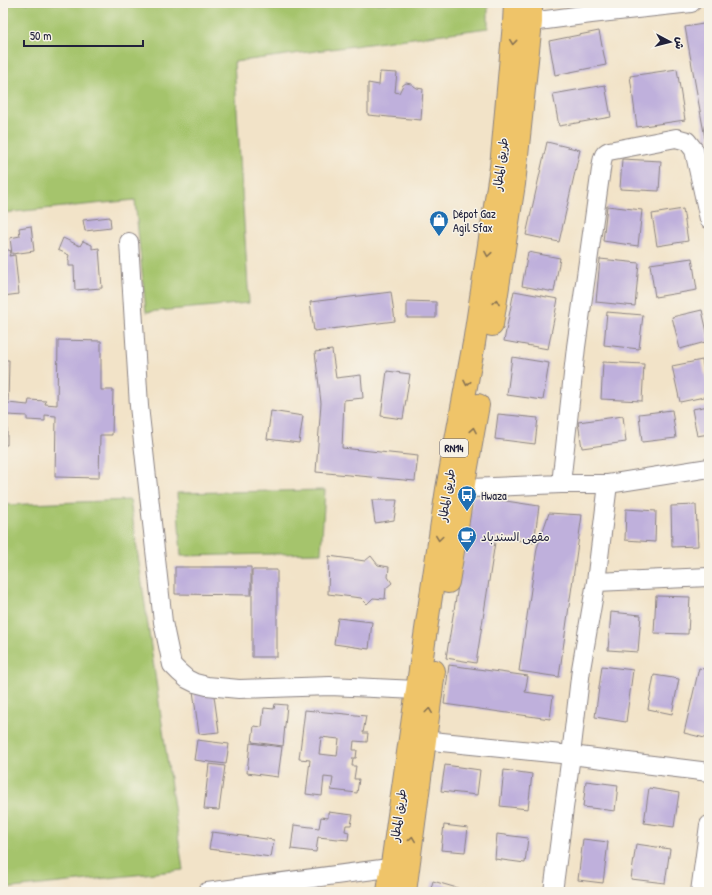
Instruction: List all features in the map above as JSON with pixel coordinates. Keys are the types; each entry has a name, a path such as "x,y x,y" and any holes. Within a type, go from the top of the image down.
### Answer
{"main road":[{"name":"طريق المطار","path":"388,892 400,866 418,740 439,637 455,489 474,343 501,167 515,3"},
{"name":"طريق المطار","path":"418,740 417,690 455,489 500,280 514,184 531,12"},
{"name":"طريق المطار","path":"400,866 405,892"}],"street":[{"path":"531,12 591,14 691,3"},
{"path":"561,484 579,324 602,162 605,153 676,138 687,141 694,150 709,218"},
{"path":"129,242 139,406 163,622 172,665 195,683 207,686 240,689 330,686 417,690"},
{"path":"455,489 561,484 608,484 709,468"},
{"path":"553,892 581,669 596,582 608,484"},
{"path":"596,582 709,577"},
{"path":"418,740 571,755 709,772"},
{"path":"700,892 709,825"},
{"path":"208,892 277,888 400,866"}],"green space":[{"path":"3,3 488,3 488,28 234,62 249,303 146,312 135,200 3,213"},
{"path":"325,490 321,553 181,556 177,493"},
{"path":"130,500 183,870 3,889 3,505"}],"building":[{"path":"709,23 709,155 708,155 685,27"},
{"path":"599,31 606,65 555,75 549,41"},
{"path":"677,69 685,120 637,127 630,76"},
{"path":"380,72 397,73 395,92 399,93 403,85 406,83 423,89 421,120 368,115 368,83 379,85"},
{"path":"605,85 611,117 559,126 553,94"},
{"path":"547,142 580,150 559,242 526,235"},
{"path":"622,159 661,161 659,191 620,189"},
{"path":"607,206 642,210 638,246 603,241"},
{"path":"683,209 688,241 657,246 652,214"},
{"path":"110,217 111,228 85,231 83,220"},
{"path":"31,226 34,251 12,254 10,238 20,236 19,228"},
{"path":"63,238 80,246 83,241 92,245 92,249 99,248 102,288 75,290 74,266 69,266 69,255 58,250"},
{"path":"3,248 11,251 9,256 15,255 19,294 3,296"},
{"path":"528,252 560,258 554,292 522,286"},
{"path":"692,258 697,290 655,297 650,264"},
{"path":"600,259 639,263 635,306 596,302"},
{"path":"514,291 558,299 548,349 504,341"},
{"path":"391,292 395,321 314,331 310,302"},
{"path":"407,301 436,302 436,318 407,318"},
{"path":"702,310 709,341 680,349 672,317"},
{"path":"607,312 643,315 639,349 604,345"},
{"path":"58,340 101,341 101,390 113,390 112,435 100,435 99,478 55,477 56,416 45,415 45,421 27,420 27,416 7,415 7,445 3,445 3,360 9,360 8,403 28,405 29,400 46,401 45,404 57,405"},
{"path":"332,350 336,378 361,375 363,398 344,400 342,448 418,456 415,481 316,472 321,403 315,352"},
{"path":"512,357 549,363 543,400 507,395"},
{"path":"702,360 709,396 680,402 672,366"},
{"path":"603,362 644,364 642,401 601,399"},
{"path":"387,371 410,374 403,419 381,416"},
{"path":"709,406 709,434 697,436 692,409"},
{"path":"672,410 676,438 642,442 639,414"},
{"path":"271,411 303,416 299,443 267,439"},
{"path":"498,414 538,418 535,444 495,439"},
{"path":"623,416 626,442 582,448 578,422"},
{"path":"473,496 539,506 534,543 496,536 476,663 446,658"},
{"path":"372,500 397,500 394,520 375,523"},
{"path":"696,505 698,546 672,547 671,506"},
{"path":"626,509 656,511 655,542 625,540"},
{"path":"549,513 582,515 559,677 519,671 537,548"},
{"path":"329,556 365,561 371,556 378,565 389,567 388,577 392,583 386,588 385,599 373,598 367,604 361,598 328,594"},
{"path":"175,567 251,567 251,595 175,594"},
{"path":"252,570 277,570 277,657 252,657"},
{"path":"656,596 690,597 688,634 654,633"},
{"path":"611,612 641,615 638,652 608,650"},
{"path":"338,618 372,622 369,649 334,644"},
{"path":"449,665 528,676 525,692 553,696 550,719 444,704"},
{"path":"602,666 633,670 626,722 595,717"},
{"path":"699,668 709,670 709,739 684,733"},
{"path":"654,675 679,679 672,714 648,709"},
{"path":"213,689 219,732 199,734 193,691"},
{"path":"275,704 287,705 283,746 252,742 254,726 262,727 264,708 274,709"},
{"path":"305,710 366,716 363,733 368,733 367,742 354,741 353,750 357,750 356,758 353,758 352,766 356,766 354,779 359,779 357,793 331,790 333,778 324,777 322,796 306,794 310,760 299,759","holes":["321,737 339,739 337,756 319,754"]},
{"path":"197,740 229,744 226,764 194,760"},
{"path":"250,743 282,747 278,777 247,773"},
{"path":"209,764 225,766 219,810 204,809"},
{"path":"445,765 480,770 477,795 441,791"},
{"path":"504,770 532,774 528,809 500,806"},
{"path":"586,781 618,785 615,811 583,807"},
{"path":"649,788 679,793 674,827 644,823"},
{"path":"328,812 353,815 351,825 346,825 345,831 349,832 348,840 318,837 316,852 291,849 294,825 319,828 321,817 328,818"},
{"path":"444,825 468,828 465,852 441,850"},
{"path":"212,832 274,840 271,857 209,849"},
{"path":"497,834 528,838 525,863 495,859"},
{"path":"583,839 608,842 603,883 578,880"},
{"path":"636,844 670,849 665,883 631,879"},
{"path":"433,881 464,890 464,892 430,892"}],"place":[{"name":"Dépot Gaz Agil Sfax","path":"439,237"},
{"name":"Hwaza","path":"467,512"},
{"name":"مقهى السندباد","path":"467,553"}]}
